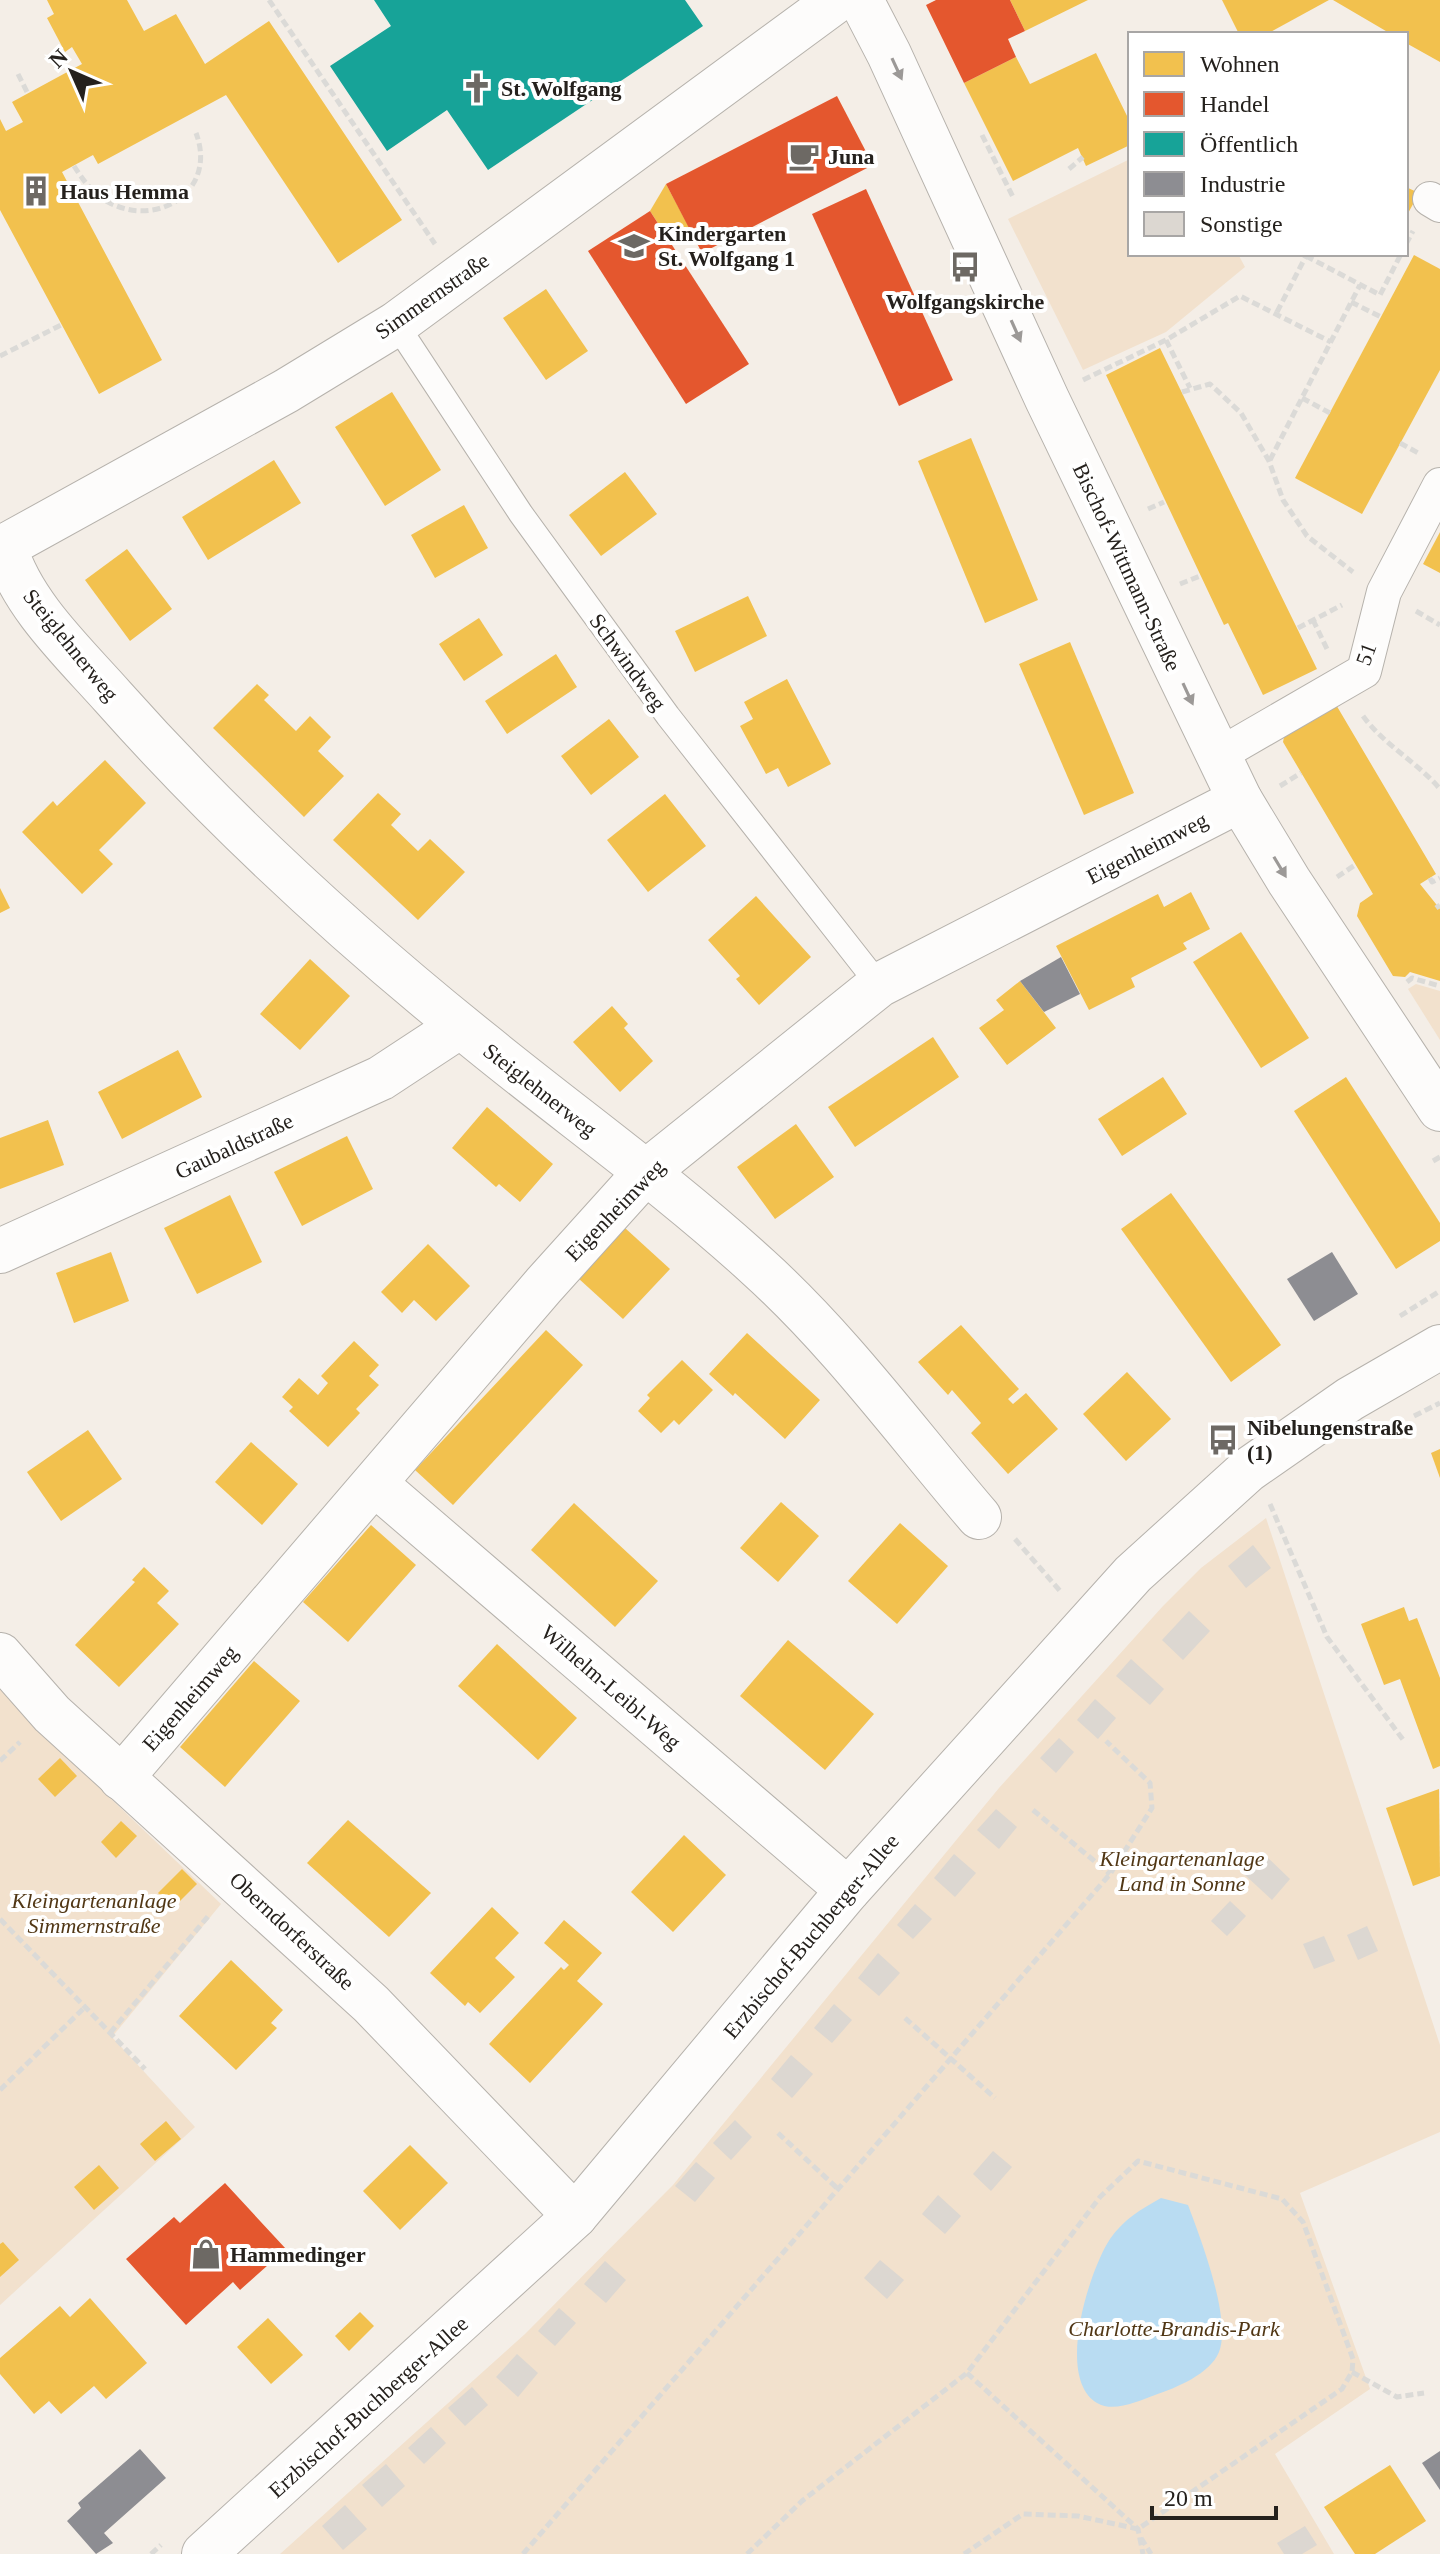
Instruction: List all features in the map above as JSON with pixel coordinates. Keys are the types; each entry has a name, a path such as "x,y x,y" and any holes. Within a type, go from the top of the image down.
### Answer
{"street":[{"name":"Simmernstraße","path":"2,548 286,391 396,324 837,0"},
{"name":"Bischof-Wittmann-Straße","path":"861,0 895,66 1047,399 1217,756 1258,794 1323,933 1440,1109"},
{"name":"51","path":"1217,756 1364,671 1384,592 1440,485"},
{"name":"Steiglehnerweg","path":"2,548 12,571 55,630 159,748 315,898 460,1026 759,1267 807,1317 979,1517"},
{"name":"Eigenheimweg","path":"121,1778 544,1285 645,1173 879,985 1258,794"},
{"name":"Gaubaldstraße","path":"0,1251 381,1078 460,1026"},
{"name":"Erzbischof-Buchberger-Allee","path":"204,2554 575,2216 848,1890 1086,1622 1189,1520 1248,1470 1350,1399 1440,1347"},
{"name":"Wilhelm-Leibl-Weg","path":"375,1484 848,1890"},
{"name":"Oberndorferstraße","path":"0,1655 52,1714 371,2004 575,2216"}],"lane":[{"name":"Schwindweg","path":"396,324 521,514 668,716 879,985"}],"path":[{"path":"269,0 439,250"},
{"path":"18,74 28,94"},
{"path":"74,166 93,191 106,201 137,211 155,209 172,203 197,183 202,169 196,133"},
{"path":"982,135 1013,197"},
{"path":"1069,169 1083,157"},
{"path":"1277,312 1306,256"},
{"path":"1309,256 1380,295 1400,256"},
{"path":"1269,461 1360,285"},
{"path":"1047,399 1166,340 1240,296 1277,312 1331,342"},
{"path":"1351,302 1381,317"},
{"path":"0,356 61,325"},
{"path":"1166,340 1190,388"},
{"path":"1182,392 1210,384 1222,394 1241,413 1269,461 1283,500 1307,536 1337,562 1384,592"},
{"path":"1302,398 1330,413"},
{"path":"1258,794 1301,773"},
{"path":"1330,882 1355,865"},
{"path":"1430,878 1432,882 1440,878"},
{"path":"1396,989 1412,978 1440,986"},
{"path":"1433,1161 1440,1157"},
{"path":"1248,1470 1269,1503 1327,1637 1404,1741"},
{"path":"979,1517 997,1520 1086,1622"},
{"path":"523,2554 1110,1874 1152,1808 1150,1783 1106,1741"},
{"path":"1033,1810 1110,1874"},
{"path":"110,2033 214,1908"},
{"path":"0,1919 145,2069"},
{"path":"0,2090 86,2007"},
{"path":"905,2018 995,2098"},
{"path":"778,2133 838,2189"},
{"path":"747,2554 802,2501 967,2373 1100,2197 1138,2161 1282,2199 1303,2222 1353,2359 1352,2372 1342,2389 1138,2529 1078,2516 1023,2514 964,2554"},
{"path":"1352,2372 1397,2397 1424,2393"},
{"path":"967,2373 1138,2529 1151,2554"},
{"path":"1138,2529 1143,2554"}],"green space":[{"path":"1128,160 1128,256 1239,256 1245,267 1166,332 1083,370 1008,219"},
{"path":"1416,984 1440,991 1440,1040 1408,989"},
{"name":"Kleingartenanlage Land in Sonne","path":"1266,1518 1440,2045 1440,2132 1300,2193 1370,2389 1275,2454 1334,2554 280,2554 525,2334 673,2185 999,1788 1163,1606 1201,1568"},
{"name":"Kleingartenanlage Simmernstraße","path":"0,1689 221,1904 112,2037 195,2127 0,2305"}],"water":[{"path":"1161,2198 1188,2205 1218,2299 1222,2338 1219,2352 1208,2367 1182,2384 1126,2405 1104,2406 1085,2390 1078,2371 1077,2349 1086,2298 1110,2239 1133,2216"}],"building: Wohnen":[{"name":"Haus Hemma","path":"47,0 127,0 144,31 176,14 205,64 269,21 402,220 338,263 226,95 98,164 93,155 62,172 162,360 99,394 0,210 0,119 6,131 23,122 12,102 82,64 72,47 65,52 47,18 54,14"},
{"path":"1010,0 1088,0 1025,31"},
{"path":"1222,0 1329,0 1271,32 1238,32"},
{"path":"1333,0 1440,0 1440,62 1408,44 1408,32 1388,32"},
{"path":"1096,53 1128,118 1128,146 1086,166 1078,148 1013,181 964,83 1016,57 1030,84"},
{"path":"666,184 689,227 669,240 650,211"},
{"path":"1408,188 1419,193 1408,213"},
{"path":"1414,255 1440,269 1440,370 1362,514 1295,478"},
{"path":"546,289 588,351 546,380 503,318"},
{"path":"1160,348 1317,669 1263,695 1228,623 1224,625 1106,375"},
{"path":"392,392 441,470 385,506 335,427"},
{"path":"971,438 1038,600 985,623 918,461"},
{"path":"274,460 301,503 208,560 182,517"},
{"path":"625,472 657,514 601,556 569,515"},
{"path":"464,505 488,548 435,578 411,535"},
{"path":"1440,532 1440,573 1423,564"},
{"path":"127,549 172,609 130,641 85,580"},
{"path":"748,596 767,636 695,672 675,631"},
{"path":"479,618 503,655 464,681 439,644"},
{"path":"1070,642 1134,793 1084,815 1019,664"},
{"path":"556,654 577,687 507,734 485,701"},
{"path":"787,679 831,764 788,787 778,768 766,774 740,726 753,719 744,702"},
{"path":"257,684 269,695 264,700 296,731 310,716 331,737 318,751 344,776 304,817 213,728"},
{"path":"1335,703 1436,874 1420,884 1440,909 1440,981 1410,972 1405,977 1393,976 1357,916 1360,903 1373,894 1283,742 1285,732"},
{"path":"609,719 639,757 591,795 561,756"},
{"path":"105,760 146,803 99,850 113,864 82,894 22,832 53,801 57,806"},
{"path":"378,793 401,814 391,825 418,851 430,839 465,872 418,920 333,840"},
{"path":"665,794 706,846 648,892 607,840"},
{"path":"0,888 10,908 0,913"},
{"path":"1191,892 1210,929 1183,943 1187,949 1131,978 1135,987 1089,1010 1056,946 1158,894 1164,907"},
{"path":"756,896 811,957 759,1005 736,979 740,976 708,940"},
{"path":"1241,932 1309,1038 1261,1068 1193,962"},
{"path":"310,959 350,996 300,1050 260,1014"},
{"path":"1020,981 1056,1028 1007,1065 979,1028 1004,1010 996,1000"},
{"path":"612,1006 628,1024 624,1028 653,1061 620,1092 573,1042"},
{"path":"933,1037 959,1077 855,1147 828,1107"},
{"path":"178,1050 202,1097 122,1139 98,1092"},
{"path":"1163,1077 1187,1114 1122,1156 1098,1119"},
{"path":"1346,1077 1440,1223 1440,1241 1396,1269 1294,1111"},
{"path":"487,1107 553,1164 520,1202 499,1184 496,1187 452,1148"},
{"path":"48,1120 64,1165 0,1189 0,1138"},
{"path":"796,1124 834,1177 775,1219 737,1167"},
{"path":"347,1136 373,1189 302,1226 274,1172"},
{"path":"1171,1193 1281,1345 1231,1382 1121,1229"},
{"path":"230,1195 262,1262 197,1294 164,1228"},
{"path":"625,1228 670,1269 623,1319 578,1278"},
{"path":"428,1244 470,1286 436,1321 414,1300 402,1313 381,1292"},
{"path":"111,1252 129,1301 74,1323 56,1273"},
{"path":"961,1325 1019,1389 1008,1399 1013,1404 1026,1393 1058,1429 1008,1474 971,1433 981,1423 952,1390 948,1395 918,1362"},
{"path":"546,1330 583,1365 453,1505 415,1470"},
{"path":"747,1333 820,1400 785,1439 735,1393 733,1396 709,1374"},
{"path":"354,1341 379,1365 369,1376 379,1385 356,1409 360,1413 328,1447 289,1411 293,1407 282,1397 299,1378 318,1395 328,1383 321,1376"},
{"path":"682,1360 713,1390 679,1425 674,1420 661,1433 638,1411 650,1398 647,1395"},
{"path":"1127,1372 1171,1419 1126,1461 1083,1414"},
{"path":"88,1430 122,1479 61,1521 27,1472"},
{"path":"251,1442 298,1484 262,1525 215,1482"},
{"path":"1440,1449 1440,1478 1431,1453"},
{"path":"781,1502 819,1536 778,1582 740,1548"},
{"path":"574,1503 658,1581 615,1627 531,1550"},
{"path":"900,1523 948,1566 897,1624 848,1581"},
{"path":"371,1525 416,1565 348,1642 303,1602"},
{"path":"144,1567 169,1591 157,1603 179,1624 119,1687 75,1645 135,1582 132,1580"},
{"path":"1404,1607 1409,1621 1417,1618 1440,1678 1440,1766 1433,1769 1400,1679 1384,1685 1361,1624"},
{"path":"788,1640 874,1714 825,1770 740,1696"},
{"path":"497,1644 577,1718 538,1760 458,1686"},
{"path":"254,1661 300,1701 225,1787 180,1747"},
{"path":"60,1758 77,1776 55,1797 38,1779"},
{"path":"1439,1789 1440,1876 1413,1886 1386,1808"},
{"path":"348,1820 431,1893 389,1937 307,1863"},
{"path":"121,1821 137,1836 116,1858 101,1842"},
{"path":"684,1835 726,1875 673,1932 631,1892"},
{"path":"182,1869 197,1884 173,1908 158,1893"},
{"path":"492,1907 519,1933 495,1958 515,1977 480,2013 468,2002 465,2006 430,1973"},
{"path":"564,1920 602,1953 577,1981 603,2004 530,2083 489,2044 561,1967 564,1970 569,1965 544,1943"},
{"path":"231,1960 283,2010 271,2023 277,2028 236,2070 179,2016"},
{"path":"166,2121 181,2139 155,2161 140,2144"},
{"path":"410,2145 448,2183 400,2230 363,2191"},
{"path":"99,2165 119,2188 94,2210 74,2187"},
{"path":"3,2242 19,2260 0,2277 0,2244"},
{"path":"90,2298 147,2363 106,2399 94,2386 61,2414 49,2401 34,2414 0,2374 0,2358 60,2306 70,2317"},
{"path":"360,2312 374,2326 349,2351 335,2336"},
{"path":"268,2318 303,2355 271,2384 237,2347"},
{"path":"1390,2465 1426,2521 1375,2554 1355,2554 1324,2507"}],"building: Handel":[{"path":"936,0 1010,0 1025,31 1008,39 1016,57 964,83 926,5"},
{"path":"837,96 873,165 702,253 666,184"},
{"path":"866,189 953,380 899,406 812,214"},
{"path":"650,211 749,364 686,404 588,251"},
{"name":"Hammedinger","path":"225,2183 286,2249 240,2290 233,2282 186,2325 126,2259 174,2217 180,2223"}],"building: Öffentlich":[{"name":"St. Wolfgang","path":"374,0 685,0 703,26 488,170 447,110 387,151 330,66 391,26"}],"building: Industrie":[{"path":"1061,957 1080,994 1044,1012 1020,981"},
{"path":"1332,1252 1358,1294 1314,1321 1287,1279"},
{"path":"140,2449 166,2478 104,2533 113,2543 96,2554 67,2521 81,2508 78,2503"},
{"path":"1440,2451 1440,2490 1422,2463"}],"building: Sonstige":[{"path":"1253,1545 1271,1568 1246,1588 1228,1566"},
{"path":"1189,1611 1210,1631 1183,1660 1162,1640"},
{"path":"1131,1659 1164,1689 1150,1705 1116,1676"},
{"path":"1095,1699 1116,1718 1098,1739 1077,1720"},
{"path":"1059,1738 1074,1752 1056,1773 1040,1758"},
{"path":"996,1809 1017,1827 999,1849 977,1830"},
{"path":"954,1854 976,1873 955,1897 934,1878"},
{"path":"1264,1854 1290,1879 1272,1900 1245,1875"},
{"path":"1230,1901 1246,1916 1227,1936 1211,1921"},
{"path":"915,1904 932,1919 913,1939 897,1925"},
{"path":"1367,1926 1378,1951 1358,1960 1347,1935"},
{"path":"1324,1936 1335,1961 1314,1969 1303,1944"},
{"path":"878,1953 900,1973 879,1996 858,1978"},
{"path":"834,2004 852,2020 832,2043 814,2028"},
{"path":"791,2055 813,2074 792,2098 771,2079"},
{"path":"735,2120 752,2137 731,2160 713,2143"},
{"path":"993,2151 1012,2167 991,2191 973,2174"},
{"path":"696,2162 715,2178 695,2202 675,2186"},
{"path":"938,2195 961,2216 945,2234 922,2214"},
{"path":"880,2260 904,2280 887,2299 864,2278"},
{"path":"605,2261 626,2280 606,2303 584,2284"},
{"path":"559,2308 576,2323 555,2346 538,2331"},
{"path":"517,2354 538,2373 518,2397 496,2377"},
{"path":"472,2387 488,2405 465,2426 448,2408"},
{"path":"431,2427 446,2443 424,2464 408,2448"},
{"path":"386,2464 405,2486 382,2507 362,2485"},
{"path":"345,2505 367,2529 343,2550 322,2526"},
{"path":"1305,2526 1317,2545 1302,2554 1284,2554 1277,2543"}],"place":[{"name":"St. Wolfgang","path":"477,88"},
{"name":"Juna","path":"804,156"},
{"name":"Haus Hemma","path":"36,191"},
{"name":"Kindergarten St. Wolfgang 1","path":"634,246"},
{"name":"Wolfgangskirche","path":"965,267"},
{"name":"Nibelungenstraße (1)","path":"1223,1440"},
{"name":"Hammedinger","path":"206,2254"}],"park label":[{"name":"Charlotte-Brandis-Park","path":"1174,2328"}]}
